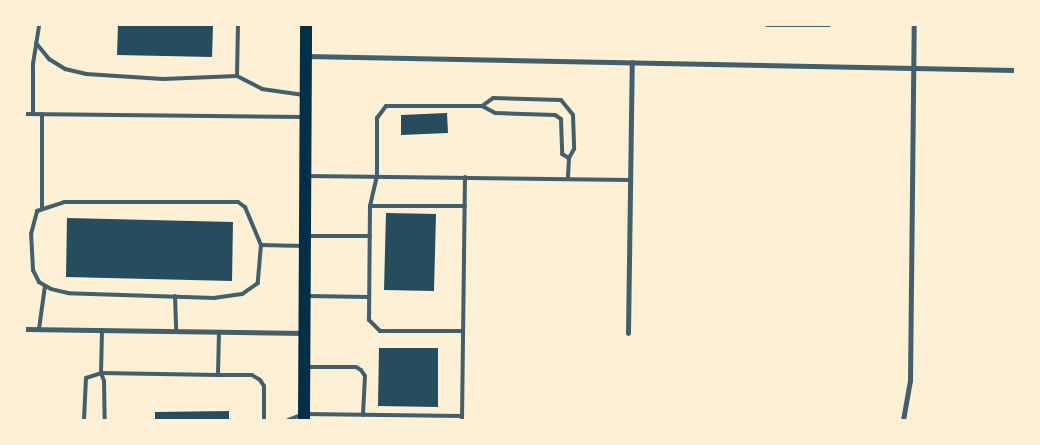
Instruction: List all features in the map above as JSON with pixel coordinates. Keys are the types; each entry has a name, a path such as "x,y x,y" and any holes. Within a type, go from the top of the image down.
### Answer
{"main road":[{"path":"304,417 306,25"}],"street":[{"path":"903,420 910,381 914,25"},
{"path":"306,56 1015,70"},
{"path":"628,334 632,62"},
{"path":"25,329 305,333"}],"lane":[{"path":"33,114 32,64 39,25"},
{"path":"237,76 238,25"},
{"path":"767,25 829,25"},
{"path":"36,43 49,59 65,69 86,74 162,78 237,76 262,89 306,96"},
{"path":"482,106 493,98 561,100 573,115 574,150 569,158 568,179"},
{"path":"463,331 380,331 369,320 370,206 377,176 377,118 386,106 482,106 495,113 555,115 561,119 562,154 569,158"},
{"path":"25,114 306,117"},
{"path":"42,114 42,208"},
{"path":"306,176 630,180"},
{"path":"288,420 304,417 363,415 382,418 462,418 465,177"},
{"path":"64,202 238,202 245,207 261,244 258,284 251,291 215,298 68,293 45,286 33,270 31,234 37,210 64,202"},
{"path":"370,206 466,206"},
{"path":"261,244 370,236"},
{"path":"39,329 45,286"},
{"path":"175,296 176,331"},
{"path":"305,296 369,297"},
{"path":"102,330 101,373 104,381 105,420"},
{"path":"218,375 219,332"},
{"path":"305,367 356,367 361,370 365,376 363,415"},
{"path":"84,420 86,378 101,373 252,375 260,380 264,386 264,420"}],"building":[{"path":"118,25 213,25 212,57 117,55"},
{"path":"447,113 448,133 401,135 401,115"},
{"path":"386,213 436,214 434,291 384,290"},
{"path":"67,218 233,222 232,281 66,277"},
{"path":"379,348 438,348 438,407 378,406"},
{"path":"229,411 229,420 155,420 155,412"}]}
